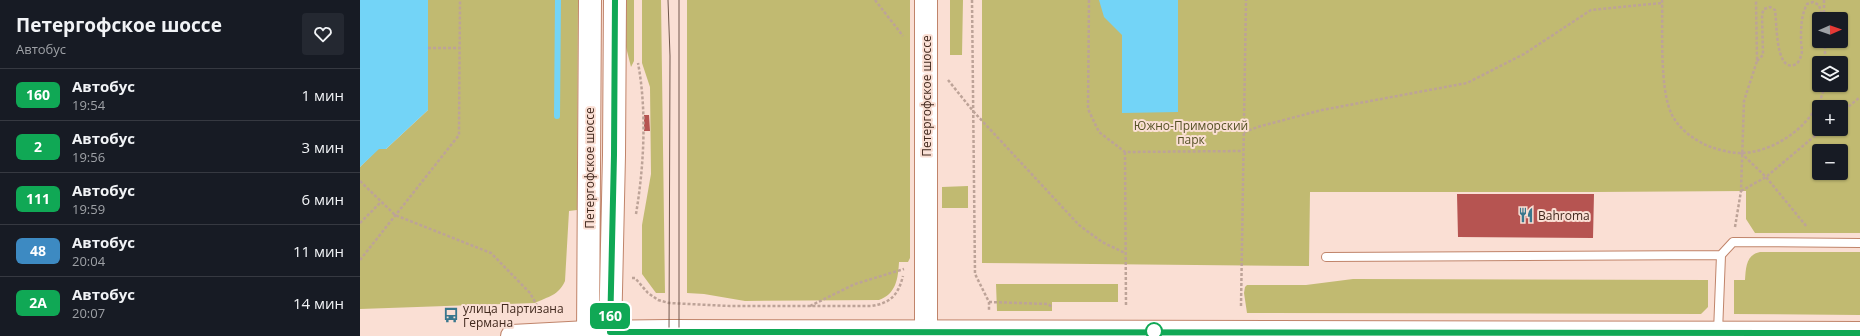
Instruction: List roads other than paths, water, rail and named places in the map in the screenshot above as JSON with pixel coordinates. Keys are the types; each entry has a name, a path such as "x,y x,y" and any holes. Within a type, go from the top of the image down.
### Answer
{"main road":[{"name":"Петергофское шоссе","path":"588,334 590,0"},
{"name":"Петергофское шоссе","path":"610,334 614,148 615,0"},
{"name":"Петергофское шоссе","path":"926,0 926,334"},
{"path":"512,336 588,334 1860,333"}],"lane":[{"path":"1718,333 1721,255 1733,242 1860,243"},
{"path":"1326,257 1721,255"}],"water":[{"path":"360,0 428,0 428,110 386,149 379,149 360,167"},
{"path":"1099,0 1178,0 1178,112 1122,113 1122,35 1104,17"}],"waterway":[{"path":"557,116 558,0"}],"tram line":[{"path":"668,0 670,56 669,336"},
{"path":"679,0 679,336"}],"place":[{"name":"Bahroma","path":"1526,215"},
{"name":"улица Партизана Германа","path":"451,315"}],"park label":[{"name":"Южно-Приморский парк","path":"1191,132"}]}
